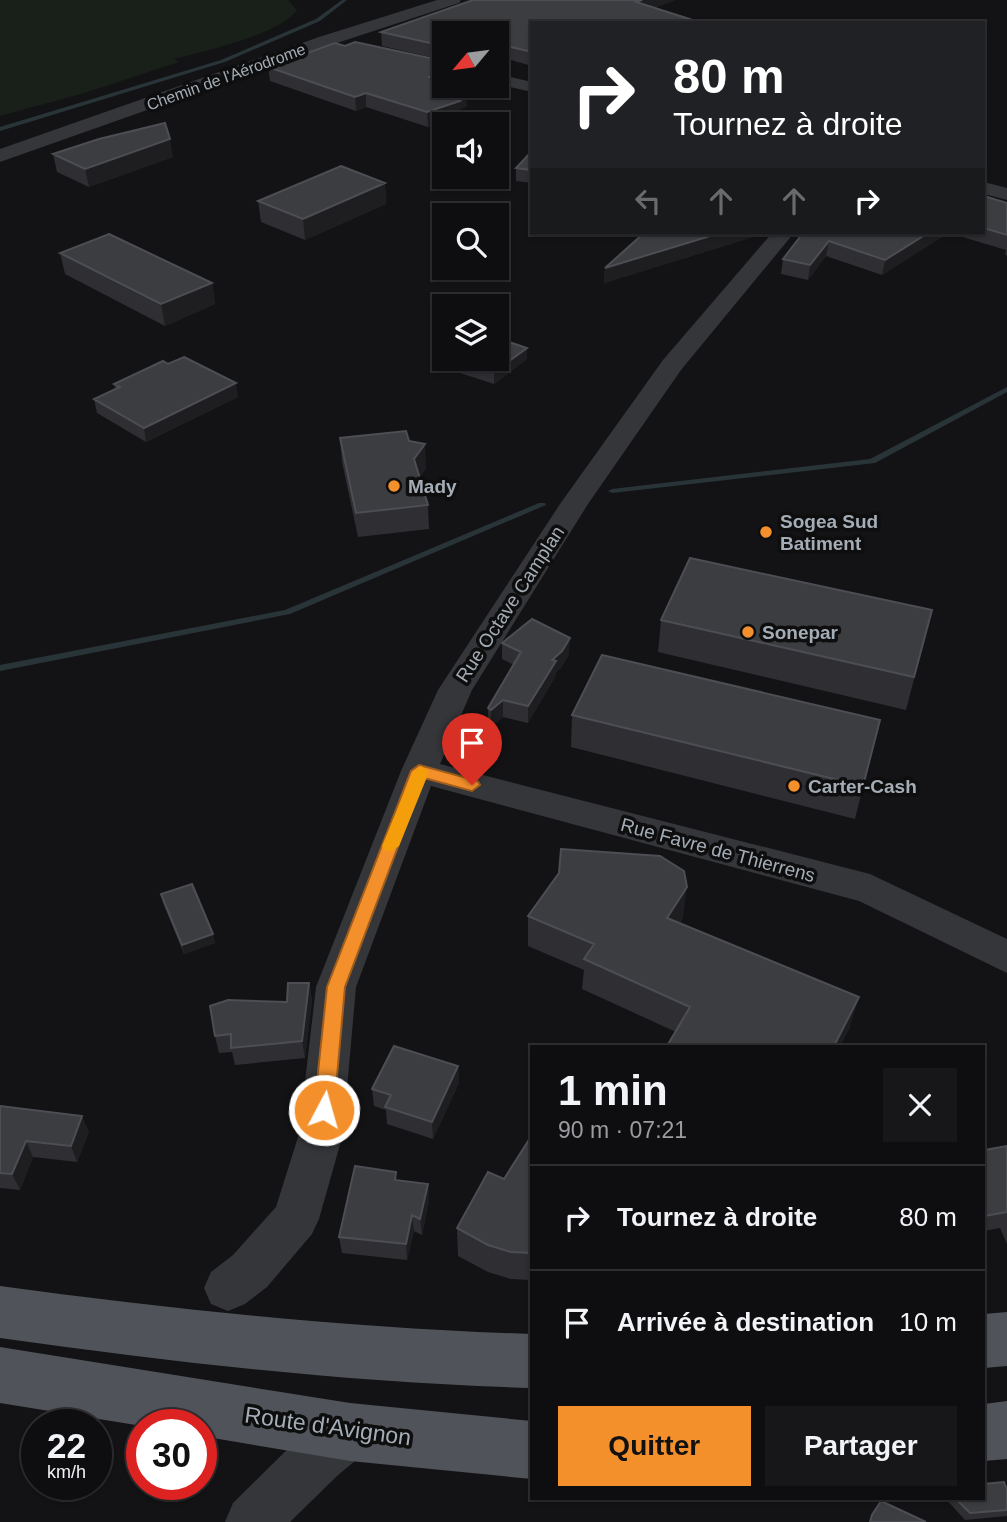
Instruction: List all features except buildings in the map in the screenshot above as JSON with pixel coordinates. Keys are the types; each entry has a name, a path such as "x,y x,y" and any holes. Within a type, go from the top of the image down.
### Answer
{"main road":[{"path":"0,1312 169,1336 430,1359 530,1361"},
{"path":"985,1341 1007,1339"},
{"name":"Route d'Avignon","path":"0,1375 350,1432 530,1450"},
{"path":"985,1432 1007,1430"}],"street":[{"name":"Chemin de l'Aérodrome","path":"0,156 325,41 453,0"},
{"path":"325,41 365,50"},
{"path":"509,82 530,87"},
{"path":"985,188 1007,194"},
{"name":"Rue Octave Camplan","path":"228,1288 250,1271 296,1219 321,1134 336,987 419,771 455,690 574,504 672,365 781,235"},
{"name":"Rue Favre de Thierrens","path":"419,771 870,889 1007,957"},
{"path":"252,1522 318,1457 350,1432"}],"shaded area":[{"path":"0,0 288,0 297,10 275,27 240,41 174,59 179,62 81,94 0,116"}],"waterway":[{"path":"0,129 223,61 318,20 345,0"},
{"path":"612,491 872,461 1007,389"},
{"path":"0,668 287,612 542,505"}],"slow traffic":[{"path":"390,846 419,771 421,772"}],"place":[{"name":"Mady","path":"394,486"},
{"name":"Sogea Sud Batiment","path":"766,532"},
{"name":"Sonepar","path":"748,632"},
{"name":"Carter-Cash","path":"794,786"}],"route":[{"path":"324,1110 336,987 419,771 472,785"}]}
